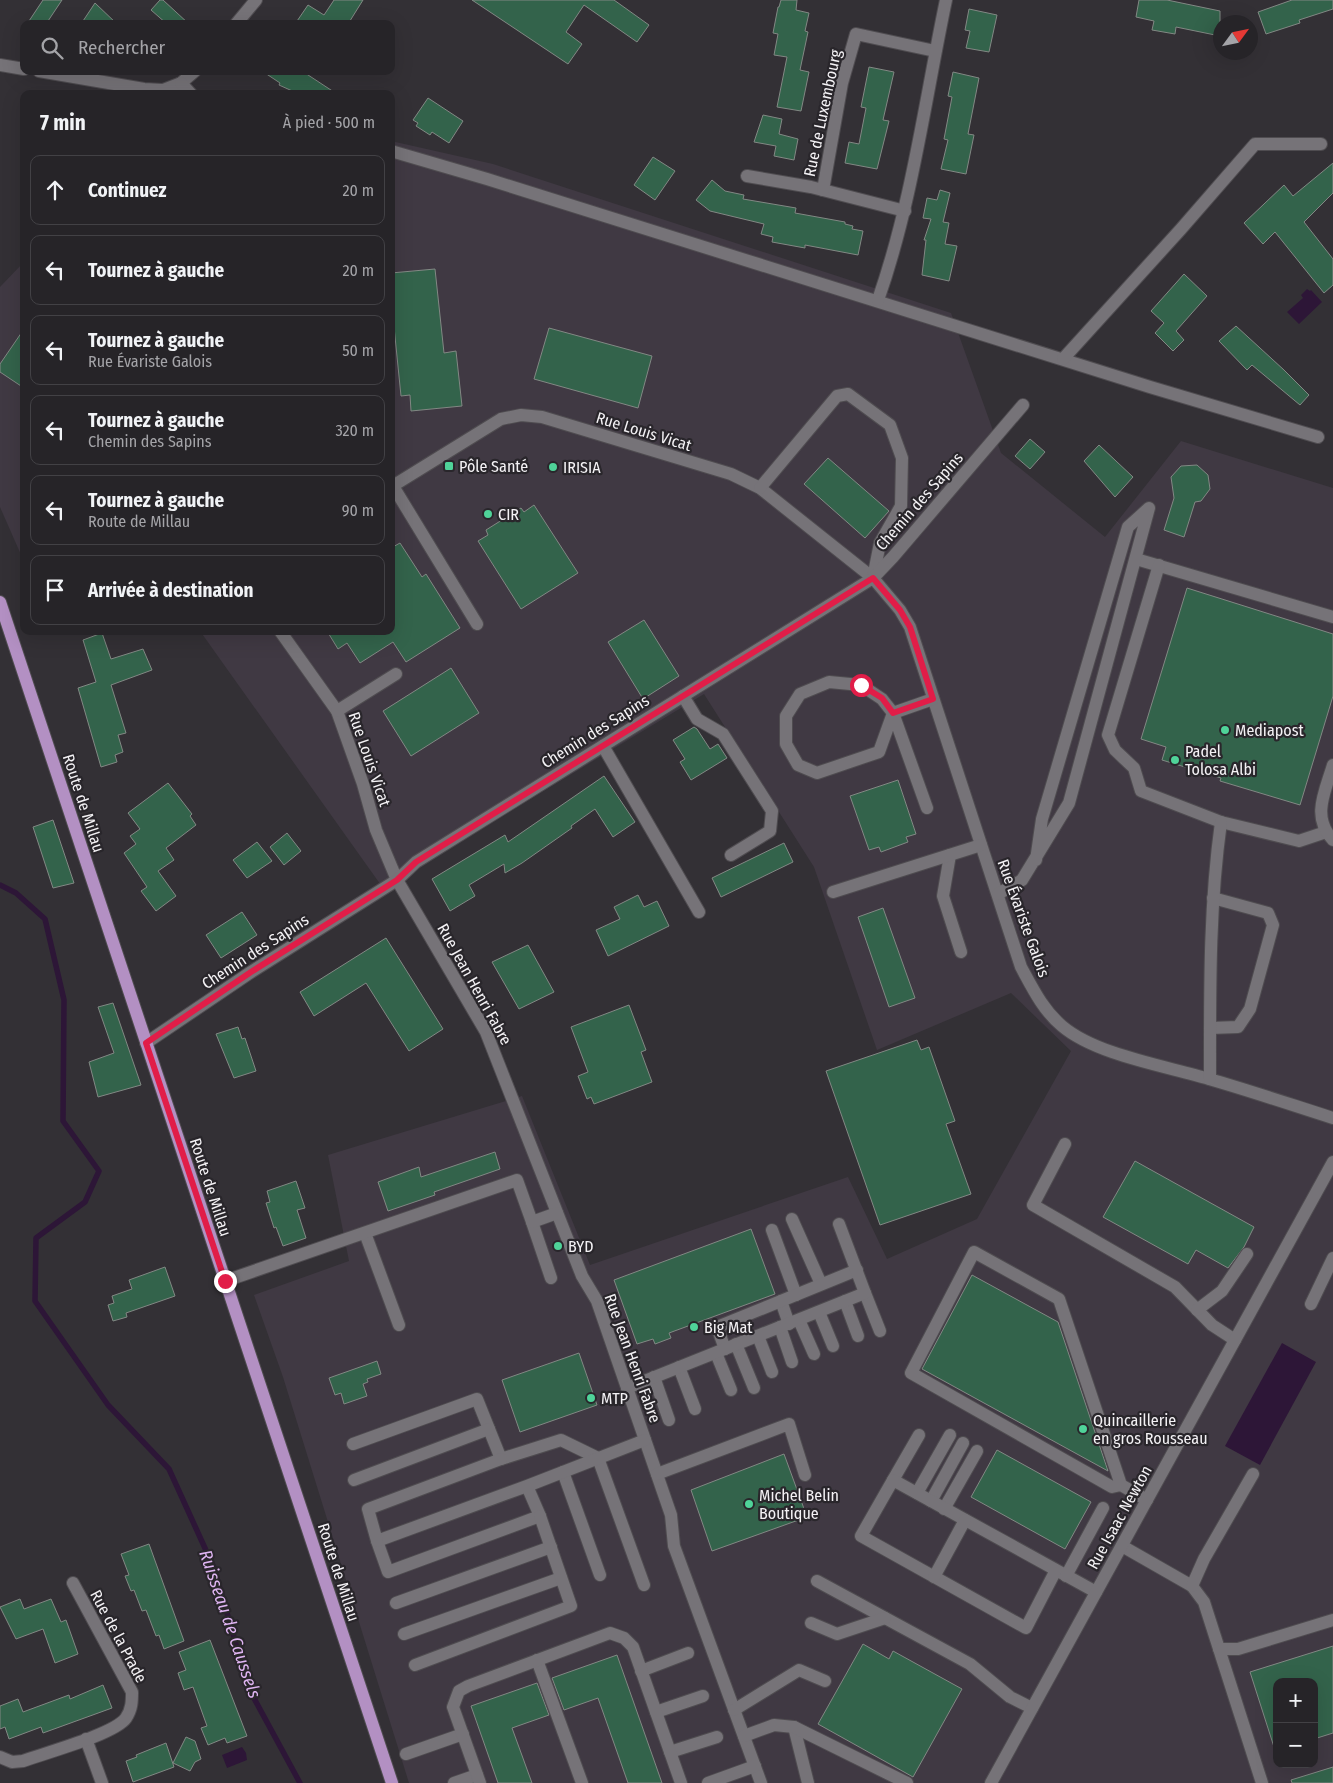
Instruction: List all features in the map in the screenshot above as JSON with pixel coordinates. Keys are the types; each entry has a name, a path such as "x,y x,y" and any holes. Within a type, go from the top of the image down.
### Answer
{"main road":[{"name":"Route de Millau","path":"0,602 392,1783"}],"street":[{"path":"239,20 256,0"},
{"path":"878,300 890,266 905,211 946,0"},
{"name":"Rue de Luxembourg","path":"823,190 842,83 856,34 935,51"},
{"path":"0,64 20,68"},
{"path":"61,75 142,90"},
{"path":"163,90 181,83 190,75"},
{"path":"181,83 187,90"},
{"path":"1063,360 1255,144 1321,144"},
{"path":"395,152 878,300 1063,360 1318,438"},
{"name":"Rue de Luxembourg","path":"747,176 823,190 905,211"},
{"path":"760,488 838,396 848,394 890,425 902,458 901,506 880,544 873,578"},
{"name":"Chemin des Sapins","path":"146,1043 251,972 397,880 416,862 873,578 1024,405"},
{"name":"Rue Louis Vicat","path":"395,484 502,419 521,415 542,417 730,474 760,488 873,578"},
{"path":"395,491 477,624"},
{"path":"998,894 1022,880 1036,860 1069,803 1149,508 1128,527 1042,818 1036,860"},
{"path":"1136,558 1333,617"},
{"path":"1159,565 1108,735 1115,750 1134,768 1141,791 1221,822 1299,842 1329,836 1320,810 1333,765"},
{"name":"Rue Évariste Galois","path":"873,578 900,610 910,627 1021,967 1046,1010 1063,1027 1089,1043 1109,1051 1210,1079 1333,1118"},
{"name":"Rue Louis Vicat","path":"283,635 337,711 376,830 397,880"},
{"path":"337,711 396,674"},
{"path":"893,713 879,752 817,773 798,765 786,744 786,716 800,694 829,682 861,685 882,698 893,713 927,808"},
{"path":"683,696 697,719 722,734 772,811 770,831 731,856"},
{"path":"893,713 933,699"},
{"path":"603,746 699,912"},
{"path":"1210,1079 1210,954 1214,868 1221,822"},
{"path":"833,892 981,845"},
{"path":"950,855 943,896 961,952"},
{"name":"Rue Jean Henri Fabre","path":"397,880 486,1032 582,1276 597,1301 671,1515 674,1546 761,1783"},
{"path":"1210,1028 1238,1027 1250,1009 1274,925 1268,913 1213,898"},
{"path":"1065,1144 1033,1205 1175,1287 1212,1325 1235,1340"},
{"name":"Rue Isaac Newton","path":"991,1783 1333,1162"},
{"path":"225,1281 517,1180 552,1278"},
{"path":"532,1222 557,1213"},
{"path":"792,1219 821,1284"},
{"path":"839,1224 880,1331"},
{"path":"772,1230 796,1295"},
{"path":"365,1233 399,1325"},
{"path":"1121,1485 1112,1487 911,1373 974,1252 1059,1299 1121,1485 1147,1500"},
{"path":"1197,1310 1222,1291 1246,1254"},
{"path":"1311,1304 1333,1258"},
{"path":"754,1388 726,1349 717,1327 857,1270"},
{"path":"627,1388 865,1293"},
{"path":"781,1301 789,1323 792,1362"},
{"path":"845,1301 858,1336"},
{"path":"819,1312 833,1346"},
{"path":"789,1323 814,1354"},
{"path":"758,1336 772,1372"},
{"path":"726,1349 731,1390"},
{"path":"679,1367 695,1409"},
{"path":"654,1377 669,1420"},
{"path":"353,1444 477,1399 501,1459"},
{"path":"657,1474 789,1424 805,1475"},
{"path":"354,1480 489,1429"},
{"path":"918,1435 861,1536 1026,1628 1103,1508"},
{"path":"917,1493 950,1435"},
{"path":"540,1516 388,1572 368,1510 501,1459 561,1440 598,1458 644,1585"},
{"path":"378,1541 645,1440"},
{"path":"931,1501 963,1443"},
{"path":"944,1509 976,1450"},
{"path":"563,1472 600,1575"},
{"path":"1192,1586 1204,1559 1253,1474"},
{"path":"893,1480 1096,1592"},
{"path":"415,1665 571,1606 540,1516 527,1486"},
{"path":"934,1577 965,1520"},
{"path":"1122,1546 1192,1586 1204,1602 1262,1783"},
{"path":"396,1603 550,1547"},
{"path":"404,1634 561,1578"},
{"path":"817,1581 970,1664 1010,1697 1032,1708"},
{"name":"Rue de la Prade","path":"0,1757 12,1762 24,1761 86,1739 107,1731 126,1719 132,1707 132,1692 73,1583"},
{"path":"811,1624 837,1634 885,1618"},
{"path":"1219,1649 1238,1648 1333,1620"},
{"path":"454,1783 479,1779 453,1707 459,1691 610,1633 624,1638 633,1647 681,1783"},
{"path":"641,1671 688,1653"},
{"path":"537,1660 582,1783"},
{"path":"734,1710 799,1670 825,1681"},
{"path":"656,1712 703,1696"},
{"path":"744,1736 774,1726 794,1727 907,1783"},
{"path":"794,1727 808,1783"},
{"path":"406,1754 463,1734"},
{"path":"670,1752 717,1737"},
{"path":"86,1739 102,1783"},
{"path":"708,1783 755,1766"}],"shaded area":[{"path":"395,142 493,164 951,313 1001,453 1105,537 1181,441 1333,488 1333,1783 409,1783 283,1377 254,1295 349,1261 328,1155 522,1096 590,1265 848,1177 887,1259 977,1219 1071,1051 1011,993 877,1050 814,867 704,694 383,888 203,635 395,635"},
{"path":"20,266 20,552 0,507 0,287"},
{"path":"1307,289 1311,290 1322,302 1299,324 1287,312 1303,298 1301,295"},
{"path":"1282,1343 1316,1362 1260,1465 1225,1446"},
{"path":"242,1747 246,1753 247,1760 227,1768 222,1755"}],"building":[{"path":"43,0 62,0 49,20 30,20"},
{"path":"160,0 163,0 185,20 162,20 151,10"},
{"path":"334,0 363,0 350,20 298,20 308,5 324,15"},
{"path":"472,0 614,0 649,25 637,42 584,5 566,32 582,44 568,64"},
{"path":"781,0 797,0 796,10 809,13 805,31 808,32 800,70 809,72 801,111 777,107 787,57 774,55 778,34 773,33"},
{"path":"1139,0 1167,0 1220,11 1220,15 1213,15 1213,35 1176,27 1175,34 1152,30 1154,21 1136,17"},
{"path":"1292,0 1333,0 1333,9 1299,20 1300,23 1266,34 1258,12"},
{"path":"95,3 113,20 84,20"},
{"path":"969,9 997,15 989,52 966,48 970,31 965,30"},
{"path":"869,67 894,72 883,120 889,121 877,169 845,163 849,142 859,144 866,108 861,107"},
{"path":"953,72 979,78 968,134 974,135 966,174 941,169 948,140 944,139 952,97 948,96"},
{"path":"268,75 308,75 331,90 290,90 279,85 280,83"},
{"path":"428,98 463,121 449,143 432,132 430,135 416,126 418,123 413,120"},
{"path":"763,115 782,119 779,134 798,139 794,160 774,156 776,146 754,142"},
{"path":"653,157 675,171 655,200 634,185"},
{"path":"1333,163 1333,193 1304,222 1333,259 1333,285 1324,293 1275,232 1263,244 1244,223 1284,185 1293,196"},
{"path":"712,180 725,191 744,195 743,199 796,208 795,213 845,222 845,224 853,226 852,229 863,231 858,255 805,245 805,248 772,242 773,237 761,234 764,224 710,211 696,200"},
{"path":"940,190 950,193 943,222 949,223 945,244 957,246 949,281 922,275 926,240 924,240 931,219 923,218 927,198 937,200"},
{"path":"435,269 444,353 456,351 462,406 411,411 410,395 401,396 395,337 395,273"},
{"path":"1184,274 1207,296 1176,331 1184,340 1173,351 1155,333 1164,323 1151,311"},
{"path":"1236,326 1309,395 1300,405 1252,365 1247,370 1219,341"},
{"path":"549,328 652,356 638,408 534,379"},
{"path":"20,335 20,385 0,372 0,364"},
{"path":"1030,439 1045,452 1030,469 1015,456"},
{"path":"1099,445 1133,477 1115,497 1084,461"},
{"path":"828,458 889,511 865,538 804,484"},
{"path":"1197,465 1208,475 1210,489 1201,501 1195,502 1184,537 1164,530 1174,498 1171,477 1181,466"},
{"path":"534,505 578,573 521,609 478,541 488,535 486,530 521,508 524,512"},
{"path":"400,543 422,577 426,574 460,628 406,662 393,642 360,663 347,643 338,649 329,635 395,635 395,546"},
{"path":"1187,588 1333,634 1333,696 1300,805 1220,781 1221,778 1162,760 1166,747 1141,739"},
{"path":"644,620 679,676 643,699 608,642"},
{"path":"97,635 103,635 111,659 143,649 152,670 111,685 126,733 118,735 123,752 115,755 117,762 101,767 78,688 96,682 83,640"},
{"path":"451,668 479,713 411,756 383,711"},
{"path":"694,727 710,749 718,744 727,758 691,780 680,762 685,759 673,740"},
{"path":"604,776 635,822 613,837 595,809 571,826 572,828 522,863 505,873 504,864 469,885 475,896 450,911 432,879 505,835 508,842"},
{"path":"898,780 916,834 906,837 908,842 881,852 879,847 869,850 850,796"},
{"path":"168,783 192,814 190,816 196,825 166,848 174,860 158,871 176,896 156,911 141,891 147,887 124,853 136,844 130,836 140,829 128,813"},
{"path":"53,820 74,883 53,888 33,827"},
{"path":"287,833 301,851 284,865 270,847"},
{"path":"257,842 272,861 247,878 233,860"},
{"path":"784,843 793,862 721,897 712,878"},
{"path":"638,895 644,907 657,901 669,926 608,956 596,930 620,919 614,907"},
{"path":"883,908 915,998 889,1007 858,917"},
{"path":"242,912 257,935 221,958 206,935"},
{"path":"386,938 443,1029 409,1051 366,983 314,1016 300,992"},
{"path":"528,945 554,992 519,1009 492,962"},
{"path":"113,1003 141,1085 98,1097 89,1062 114,1053 98,1007"},
{"path":"629,1005 646,1050 641,1052 652,1082 594,1104 591,1097 587,1099 578,1076 588,1072 571,1027"},
{"path":"238,1027 242,1039 245,1038 256,1071 234,1078 216,1034"},
{"path":"917,1040 921,1050 929,1047 955,1121 946,1124 971,1194 880,1225 826,1071"},
{"path":"495,1152 500,1169 434,1192 435,1195 388,1211 378,1182 419,1167 421,1177"},
{"path":"1135,1161 1254,1227 1244,1247 1228,1268 1196,1250 1188,1264 1103,1217"},
{"path":"296,1181 305,1208 297,1210 306,1238 283,1246 276,1227 274,1228 266,1203 270,1202 267,1191"},
{"path":"751,1229 775,1294 669,1333 671,1338 655,1344 653,1339 637,1344 614,1280"},
{"path":"165,1267 175,1296 126,1313 127,1317 113,1321 108,1305 114,1303 112,1296 132,1289 129,1280"},
{"path":"972,1275 1058,1322 1108,1471 922,1369"},
{"path":"579,1353 597,1405 520,1432 502,1380"},
{"path":"377,1361 381,1374 367,1379 368,1382 363,1384 367,1396 344,1404 341,1393 335,1395 329,1378"},
{"path":"997,1450 1091,1502 1065,1549 971,1497"},
{"name":"Michel Belin Boutique","path":"784,1454 807,1517 712,1551 691,1490"},
{"path":"149,1544 184,1641 164,1649 159,1635 156,1636 146,1610 142,1611 134,1590 131,1591 125,1576 129,1575 121,1554"},
{"path":"20,1599 24,1609 51,1599 61,1622 66,1620 78,1654 55,1663 43,1629 16,1639 0,1607"},
{"path":"210,1640 247,1736 227,1743 225,1738 208,1745 201,1728 207,1726 193,1687 184,1690 178,1673 186,1670 179,1652"},
{"path":"863,1644 889,1659 893,1651 962,1689 913,1777 818,1724"},
{"path":"1333,1646 1333,1733 1318,1738 1318,1678 1273,1678 1273,1744 1250,1672"},
{"path":"617,1655 662,1783 628,1783 598,1698 564,1710 552,1678"},
{"path":"537,1683 549,1715 512,1728 532,1783 498,1783 471,1706"},
{"path":"103,1685 112,1708 43,1733 41,1727 9,1739 5,1727 0,1729 0,1706 18,1699 23,1712 69,1695 70,1699"},
{"path":"186,1737 195,1741 201,1759 195,1762 190,1771 173,1763"},
{"path":"166,1743 174,1767 133,1782 126,1761"},
{"path":"1333,1767 1333,1783 1292,1783 1291,1780"}],"waterway":[{"name":"Ruisseau de Caussels","path":"0,885 16,893 45,919 64,1000 63,1121 99,1171 85,1202 36,1238 35,1301 108,1405 169,1469 214,1568 249,1689 300,1783"}],"place":[{"name":"Pôle Santé","path":"449,466"},
{"name":"IRISIA","path":"553,467"},
{"name":"CIR","path":"488,514"},
{"name":"Mediapost","path":"1225,730"},
{"name":"Padel Tolosa Albi","path":"1175,760"},
{"name":"BYD","path":"558,1246"},
{"name":"Big Mat","path":"694,1327"},
{"name":"MTP","path":"591,1398"},
{"name":"Quincaillerie en gros Rousseau","path":"1083,1429"},
{"name":"Michel Belin Boutique","path":"749,1504"}],"route":[{"path":"225,1281 146,1043 251,972 397,880 416,862 873,578 900,610 910,627 933,699 893,713 882,698 861,685"}]}
